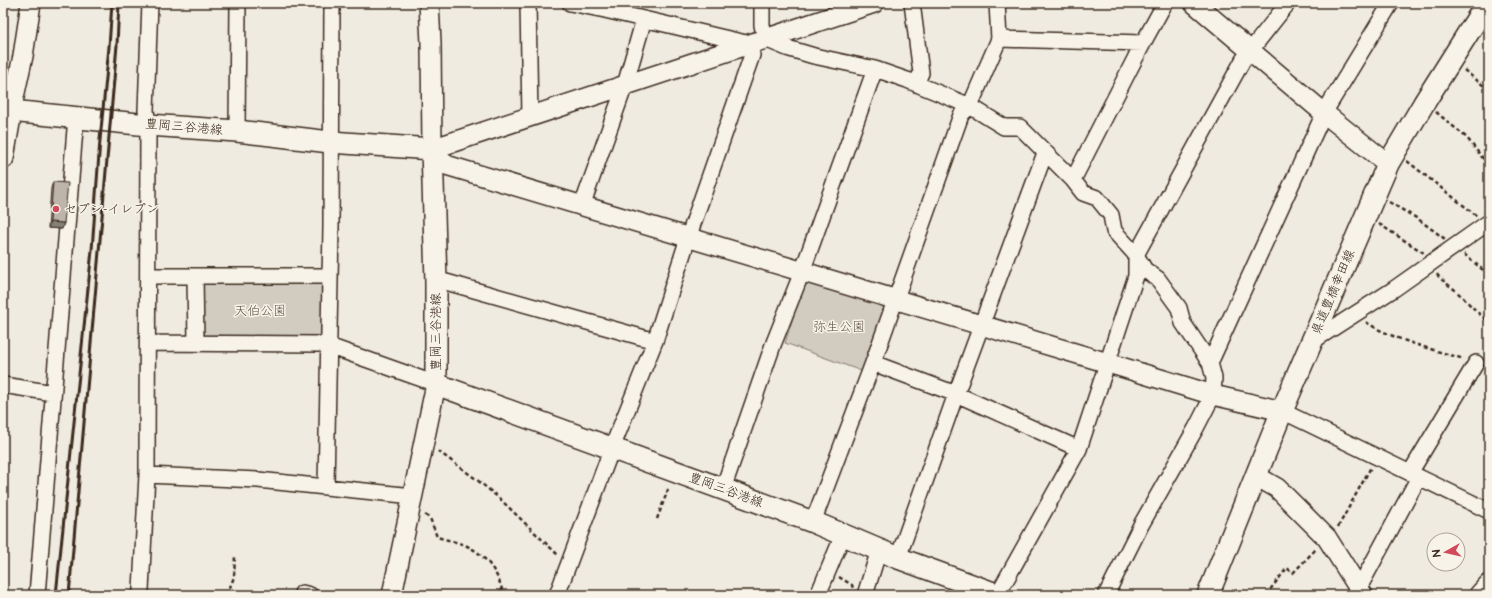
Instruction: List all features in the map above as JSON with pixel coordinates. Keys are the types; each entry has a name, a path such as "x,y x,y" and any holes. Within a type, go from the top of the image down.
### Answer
{"main road":[{"name":"県道豊橋幸田線","path":"1208,595 1282,411 1375,193 1392,158 1424,103 1487,3"},
{"name":"豊岡三谷港線","path":"7,109 148,125 237,131 330,142 432,150 436,282 436,384 813,522 974,591 999,595"},
{"path":"3,158 7,109"}],"street":[{"path":"7,109 23,56 31,3"},
{"path":"145,593 148,343 148,125 146,110 150,3"},
{"path":"237,131 238,3"},
{"path":"326,487 330,276 332,3"},
{"path":"429,3 432,150 446,165 982,326 1108,362 1213,395 1282,411 1489,511"},
{"path":"528,3 530,118"},
{"path":"570,3 605,6 644,19 787,48 814,56 875,69 916,84 970,106 1004,127 1020,128 1073,180 1083,193 1097,198 1111,215 1114,231 1136,255 1145,270 1158,279 1179,308 1183,323 1210,363 1214,378 1213,395 1141,525 1106,595"},
{"path":"557,595 612,448 656,341 688,238 757,42 762,25 762,3"},
{"path":"432,150 874,3"},
{"path":"912,3 922,73 916,84"},
{"path":"813,522 873,363 961,115 970,106 999,39 997,3"},
{"path":"1073,180 1165,3"},
{"path":"1194,3 1324,113 1392,158"},
{"path":"999,595 1079,449 1136,276 1136,255 1243,60 1288,3"},
{"path":"1210,363 1324,113 1391,3"},
{"path":"582,206 625,85 644,19"},
{"path":"999,39 1143,43"},
{"path":"723,489 773,345 802,272 875,69"},
{"path":"37,595 76,117"},
{"path":"866,591 889,554 956,394 1045,153"},
{"path":"1313,341 1394,289 1488,223"},
{"path":"148,276 330,276"},
{"path":"195,276 196,343"},
{"path":"436,282 446,282 656,341"},
{"path":"148,343 319,344 329,346 436,384 392,595"},
{"path":"873,363 956,394 1079,449"},
{"path":"1362,587 1443,416 1476,363"},
{"path":"3,385 53,393"},
{"path":"147,475 258,480 326,487 411,504"},
{"path":"1256,476 1277,488 1327,538 1362,587 1376,595"},
{"path":"818,595 843,535"},
{"path":"1479,595 1489,584"},
{"path":"302,595 302,593 310,595"}],"path":[{"path":"1451,59 1489,90"},
{"path":"1489,94 1486,100 1489,103"},
{"path":"1424,103 1467,138 1489,166"},
{"path":"1392,158 1488,223"},
{"path":"1375,193 1418,220 1455,246 1489,275"},
{"path":"1354,314 1375,329 1421,346 1476,363"},
{"path":"424,442 476,478 569,566"},
{"path":"657,519 674,471"},
{"path":"411,504 430,518 437,537 475,550 494,570 502,586 503,595"},
{"path":"227,595 234,577 235,555"},
{"path":"828,570 852,585 853,589 866,591"}],"green space":[{"name":"天伯公園","path":"202,281 319,281 323,286 323,336 317,341 201,340"},
{"name":"弥生公園","path":"804,281 887,306 864,372 785,343"}],"building":[{"name":"セブン-イレブン","path":"53,182 68,183 64,223 50,222"}],"railway":[{"path":"56,595 92,250 112,3"},
{"path":"69,595 117,45 119,3"}],"place":[{"name":"セブン-イレブン","path":"56,209"}]}
